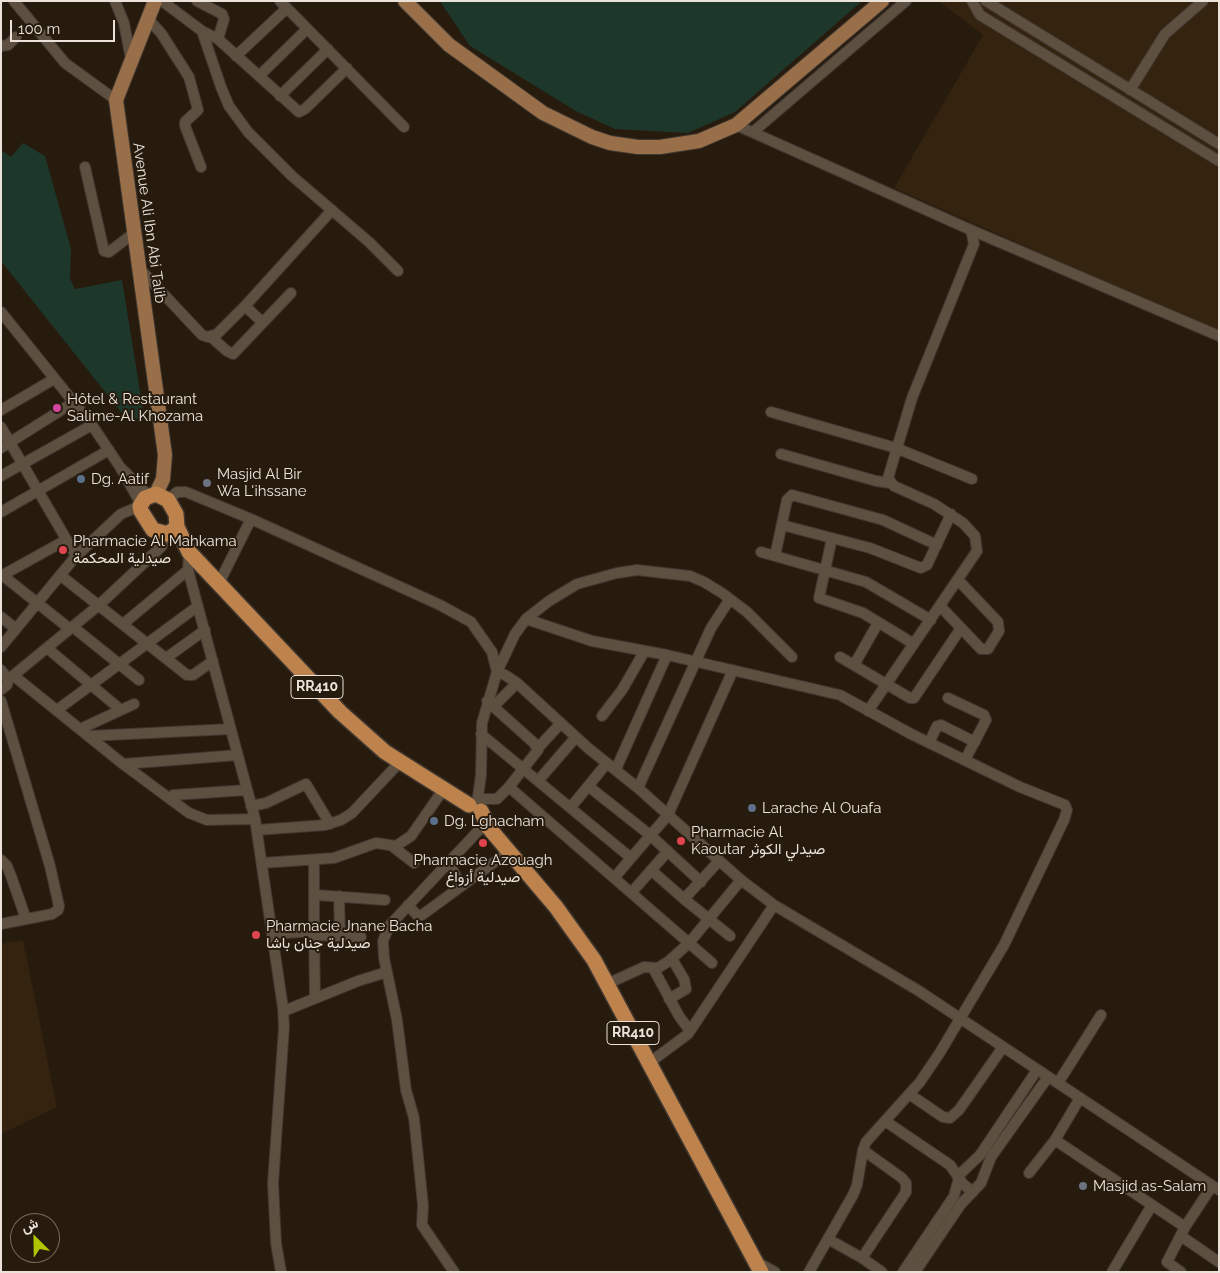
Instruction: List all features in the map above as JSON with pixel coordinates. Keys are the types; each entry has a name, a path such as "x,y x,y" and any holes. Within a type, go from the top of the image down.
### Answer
{"highway":[{"name":"RR410","path":"187,549 177,527 176,514 153,500 148,525 152,530 187,549 340,712 385,752 476,811 575,931 607,984 650,1063 757,1268"},
{"path":"164,535 177,527"},
{"name":"RR410","path":"476,811 504,854 571,935 583,954 757,1268"}],"main road":[{"name":"Avenue Ali Ibn Abi Talib","path":"153,500 163,479 165,455 116,100 155,1"},
{"path":"405,1 449,45 544,112 592,137 624,146 660,147 698,141 736,125 882,1"}],"street":[{"path":"14,1 64,63 116,100"},
{"path":"115,1 124,23 131,59"},
{"path":"162,1 202,31 218,39 294,110 302,112 347,68"},
{"path":"196,1 222,14 224,20 218,39"},
{"path":"753,132 906,1"},
{"path":"972,1 980,16 1219,161"},
{"path":"986,1 1219,144"},
{"path":"1130,90 1165,34 1203,1"},
{"path":"236,56 283,5 404,127"},
{"path":"148,20 162,33 189,77 198,110 185,122 184,126 201,167"},
{"path":"259,76 307,28"},
{"path":"202,31 221,87 240,122 261,147 398,271"},
{"path":"1,46 8,45 16,37"},
{"path":"280,96 328,49"},
{"path":"736,125 971,230 1219,336"},
{"path":"85,167 104,251 109,252 134,233"},
{"path":"140,269 202,335 210,336 217,334 332,210"},
{"path":"890,483 888,475 912,398 974,244 971,230"},
{"path":"210,336 226,351 233,354 291,293"},
{"path":"244,306 262,322"},
{"path":"1,312 92,425 120,467 153,500"},
{"path":"1,410 54,379"},
{"path":"6,445 74,402"},
{"path":"770,412 896,448 972,480"},
{"path":"1,476 92,425"},
{"path":"1,427 6,445 23,464 76,556"},
{"path":"1,512 109,450"},
{"path":"781,454 876,481 890,483 951,514 973,533 978,544 975,558 868,711"},
{"path":"1,647 76,556 121,514 153,500 183,491 251,519 468,619 492,652 496,672"},
{"path":"775,556 788,498 795,495 883,520 937,544"},
{"path":"782,525 870,548 921,568 927,565 951,514"},
{"path":"219,583 251,519"},
{"path":"1,690 11,678 99,606 162,546 164,535"},
{"path":"832,538 818,594 820,599 854,609 914,644"},
{"path":"66,540 2,575 139,680"},
{"path":"187,549 188,570 256,824 284,1011 273,1183 276,1243 281,1272"},
{"path":"761,552 866,582 931,620"},
{"path":"123,624 188,570"},
{"path":"454,1272 422,1225 423,1205 414,1118 406,1090 397,1020 383,941 389,926 448,862 476,811 481,734 490,704 496,672 508,646 526,619 564,590 600,577 637,570 690,576 730,599 764,628 792,657"},
{"path":"60,575 188,676 213,662"},
{"path":"940,607 985,650 989,647 1000,628 996,619 959,581"},
{"path":"638,788 711,628 730,599"},
{"path":"57,710 198,606"},
{"path":"1,617 16,629"},
{"path":"526,619 592,641 667,655 834,692 929,743 1020,787 1065,805 1067,810 1064,820 1017,920 939,1054 909,1094 866,1142 858,1185 809,1272"},
{"path":"854,665 878,623"},
{"path":"840,658 914,698 961,628"},
{"path":"166,658 205,630"},
{"path":"47,648 122,710"},
{"path":"602,716 622,690 644,652"},
{"path":"571,807 588,786 611,766 667,655"},
{"path":"1,670 57,710 171,800 189,813 207,820 256,824 330,824 352,813 400,762"},
{"path":"615,877 668,815 733,670"},
{"path":"496,672 505,675 517,683 638,788 719,862 774,905 919,991 1215,1188 1183,1231 1161,1272"},
{"path":"490,704 517,683"},
{"path":"948,698 984,716 986,720 965,760"},
{"path":"1,702 4,720 50,866 59,906 58,910 52,914 1,924"},
{"path":"80,729 134,704"},
{"path":"490,704 538,748"},
{"path":"476,811 497,799 509,787 538,753 538,748 561,723"},
{"path":"929,743 937,726 941,725 975,742"},
{"path":"89,736 231,729"},
{"path":"481,734 631,858"},
{"path":"538,781 576,736"},
{"path":"123,764 238,755"},
{"path":"252,806 266,803 306,784 330,824"},
{"path":"588,786 650,836 701,882"},
{"path":"509,787 712,962"},
{"path":"171,800 174,795 247,790"},
{"path":"392,846 411,836 443,790"},
{"path":"262,863 314,861 334,858 376,843 392,846 414,863"},
{"path":"632,892 668,852"},
{"path":"408,905 416,914 420,915 504,854"},
{"path":"1,860 7,866 26,920"},
{"path":"314,861 316,895 314,933 315,998"},
{"path":"448,862 461,885"},
{"path":"684,899 719,862"},
{"path":"651,870 730,936"},
{"path":"607,984 644,966 658,968 672,959 689,943 741,880"},
{"path":"316,895 385,900"},
{"path":"339,896 340,935"},
{"path":"650,1063 690,1031 774,905"},
{"path":"273,934 314,933 361,937"},
{"path":"669,999 686,990 684,979 672,959"},
{"path":"653,968 669,999 690,1031"},
{"path":"284,1011 387,972"},
{"path":"1058,1083 1100,1015"},
{"path":"909,1094 943,1117 950,1118 959,1110 1003,1047"},
{"path":"903,1272 954,1196 960,1174 980,1155 1037,1070"},
{"path":"915,1272 961,1204 982,1180 991,1157 1048,1077"},
{"path":"1029,1173 1055,1140 1080,1098"},
{"path":"885,1121 950,1165 959,1179 973,1192"},
{"path":"1055,1140 1152,1205 1219,1262"},
{"path":"862,1258 906,1192 907,1185 896,1173 863,1150"},
{"path":"950,1165 973,1169 982,1180"},
{"path":"1112,1272 1152,1205"},
{"path":"828,1239 862,1258 882,1272"},
{"path":"1167,1262 1181,1272"},
{"path":"757,1268 775,1272"}],"shaded area":[{"path":"939,1 1219,1 1219,332 894,188 983,35"},
{"path":"23,940 57,1107 1,1134 1,944"}],"green space":[{"path":"440,1 862,1 735,112 688,133 615,129 576,111 470,46"},
{"path":"23,143 45,156 71,249 70,279 75,289 122,280 144,416 129,422 1,261 1,150 11,157"}],"place":[{"name":"Hôtel & Restaurant Salime-Al Khozama","path":"57,408"},
{"name":"Dg. Aatif","path":"81,479"},
{"name":"Masjid Al Bir Wa L'ihssane","path":"207,483"},
{"name":"Pharmacie Al Mahkama صيدلية المحكمة","path":"63,550"},
{"name":"Larache Al Ouafa","path":"752,808"},
{"name":"Dg. Lghacham","path":"434,821"},
{"name":"Pharmacie Al Kaoutar صيدلي الكوثر","path":"681,841"},
{"name":"Pharmacie Azouagh صيدلية أزواغ","path":"483,843"},
{"name":"Pharmacie Jnane Bacha صيدلية جنان باشا","path":"256,935"},
{"name":"Masjid as-Salam","path":"1083,1186"}]}
